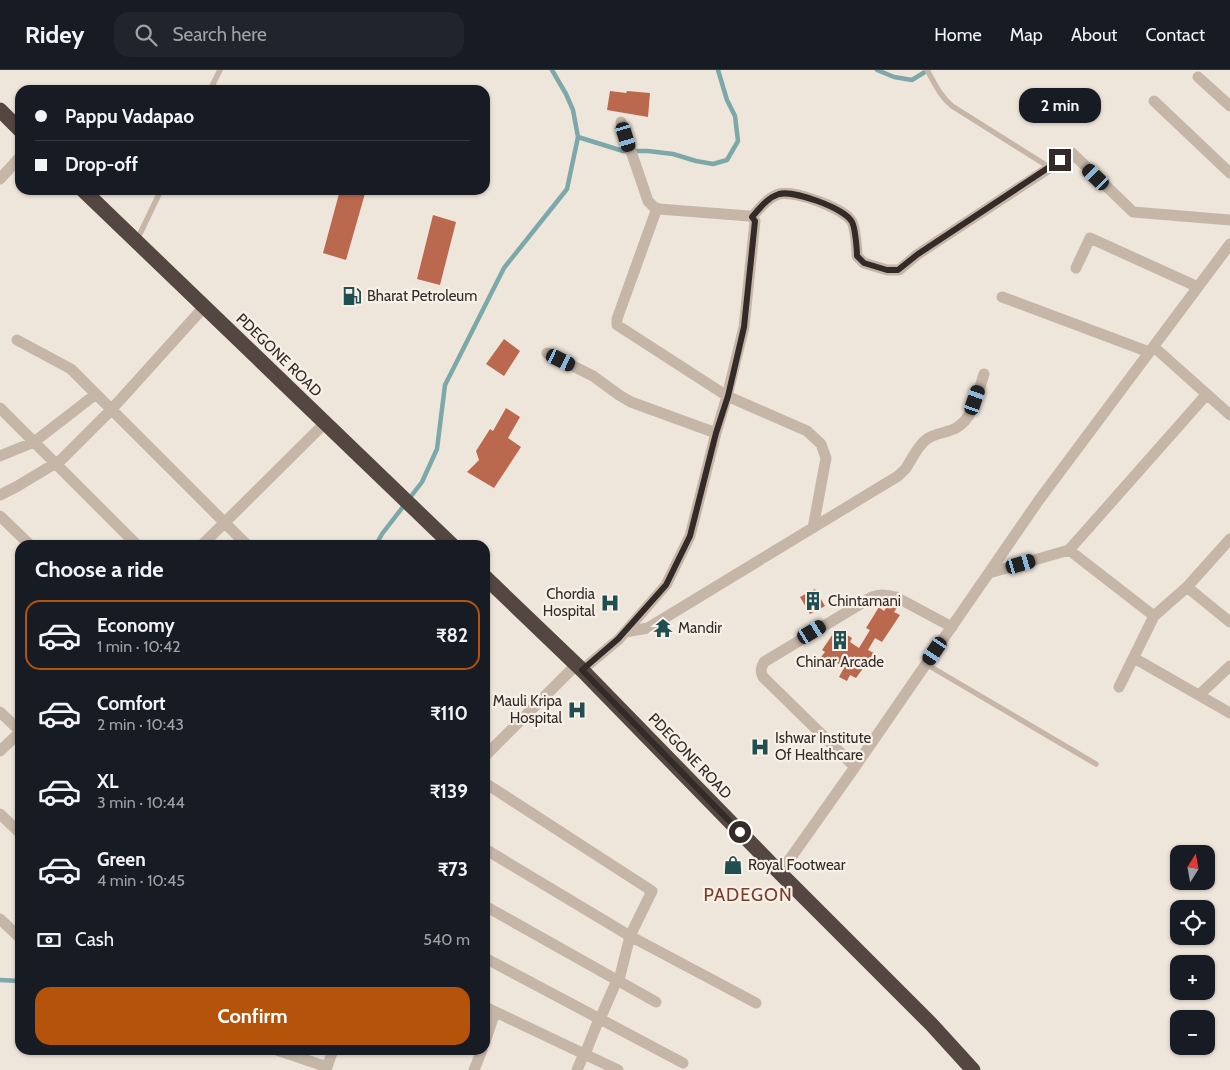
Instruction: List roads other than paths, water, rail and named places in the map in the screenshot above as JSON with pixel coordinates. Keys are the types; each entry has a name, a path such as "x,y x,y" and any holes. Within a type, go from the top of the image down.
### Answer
{"highway":[{"path":"0,110 15,125"},
{"name":"PDEGONE ROAD","path":"88,195 447,540"},
{"name":"PDEGONE ROAD","path":"490,582 579,668 932,1025 973,1070"}],"street":[{"path":"1198,77 1230,106"},
{"path":"1154,101 1230,173"},
{"path":"621,122 648,201 654,207 752,217"},
{"path":"752,217 768,200 780,194 794,194 828,204 843,213 852,222 857,256 864,263 887,270 898,270 918,254 1072,153 1133,212 1230,220"},
{"path":"0,179 15,162"},
{"path":"657,208 617,319 617,325 728,396 807,431 821,444 826,458 813,528"},
{"path":"490,751 579,668 618,639 666,585 690,536 716,433 728,396 744,327 755,221 752,217"},
{"path":"1076,268 1090,238 1198,287"},
{"path":"780,873 1040,500 1230,244"},
{"path":"1002,297 1151,350 1207,394 1230,415"},
{"path":"0,494 16,487 61,460 111,410 204,306"},
{"path":"17,340 71,369 242,540"},
{"path":"547,353 593,376 631,402 716,433"},
{"path":"625,632 648,628 898,476 926,440 932,436 955,429 964,422 971,413 984,374"},
{"path":"0,456 34,442 96,394"},
{"path":"989,573 1069,550 1207,394"},
{"path":"0,408 132,540"},
{"path":"207,540 325,423"},
{"path":"0,516 25,540"},
{"path":"1120,687 1154,616 1187,587 1230,539"},
{"path":"1069,550 1154,616"},
{"path":"1187,587 1230,622"},
{"path":"855,767 763,677 761,666 764,662 864,602 879,595 887,594 896,597 952,627"},
{"path":"1134,658 1230,713"},
{"path":"1199,695 1230,666"},
{"path":"0,712 15,726"},
{"path":"0,752 15,736"},
{"path":"490,786 652,891 630,936 619,980 599,1019 586,1054 584,1054 577,1070"},
{"path":"0,814 15,828"},
{"path":"490,852 630,936 756,1003"},
{"path":"490,909 656,1002"},
{"path":"0,919 15,933"},
{"path":"490,961 683,1063"},
{"path":"490,1009 618,1070"},
{"path":"290,1055 326,1069 332,1055"},
{"path":"474,1070 480,1055"}],"lane":[{"path":"212,85 220,70"},
{"path":"927,70 939,93 952,106 1049,167"},
{"path":"136,242 159,195"},
{"path":"926,664 1096,764"}],"waterway":[{"path":"379,540 422,482 437,449 445,385 504,268 567,189 578,137 573,110 552,70"},
{"path":"578,137 623,151 673,154 713,164 727,160 738,141 735,116 727,100 718,70"},
{"path":"877,70 894,77 912,80 928,70"},
{"path":"0,980 15,981"}],"place":[{"name":"Bharat Petroleum","path":"352,296"},
{"name":"Chintamani","path":"813,601"},
{"name":"Chordia Hospital","path":"610,603"},
{"name":"Mandir","path":"663,628"},
{"name":"Chinar Arcade","path":"840,640"},
{"name":"Mauli Kripa Hospital","path":"577,710"},
{"name":"Ishwar Institute Of Healthcare","path":"760,747"},
{"name":"Royal Footwear","path":"733,865"}],"district":[{"name":"PADEGON","path":"748,895"}]}
